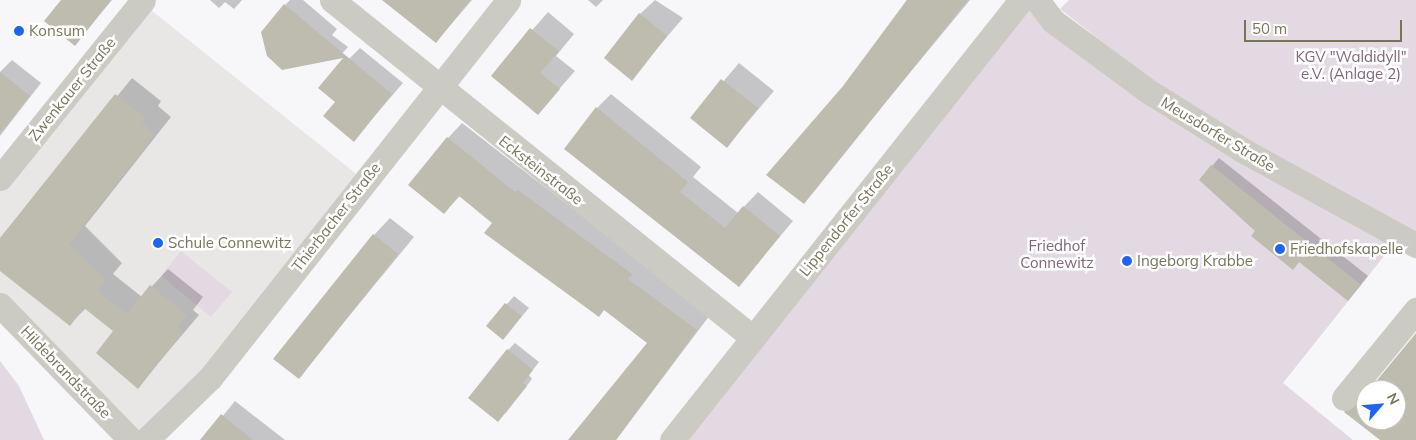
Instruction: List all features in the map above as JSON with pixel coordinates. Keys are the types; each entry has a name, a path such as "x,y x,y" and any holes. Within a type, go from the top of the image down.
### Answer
{"street":[{"name":"Zwenkauer Straße","path":"0,178 143,0"},
{"name":"Ecksteinstraße","path":"332,0 438,89 752,337"},
{"name":"Thierbacher Straße","path":"152,435 210,378 508,0"},
{"name":"Lippendorfer Straße","path":"672,440 1021,0"},
{"name":"Meusdorfer Straße","path":"1037,0 1053,21 1148,91 1244,151 1416,245"},
{"name":"Hildebrandstraße","path":"0,306 131,440"},
{"path":"1344,398 1416,310"}],"shaded area":[{"name":"Schule Connewitz","path":"141,2 365,181 146,440 0,305 0,178"}],"green space":[{"name":"Friedhof Connewitz","path":"1021,0 1400,236 1283,383 1353,440 672,440"},
{"name":"KGV \"Waldidyll\" e.V. (Anlage 2)","path":"1069,0 1416,0 1416,232 1291,167 1146,76 1060,9"},
{"path":"181,251 232,292 211,317 161,276"},
{"path":"0,361 19,386 44,440 0,440"}],"building":[{"path":"61,0 111,0 75,46 44,21"},
{"path":"382,0 470,0 436,43"},
{"path":"907,0 968,0 804,204 766,175 843,86"},
{"path":"284,4 392,94 354,142 323,116 335,102 318,88 343,58 282,70 267,56 261,32"},
{"path":"639,13 667,36 632,81 604,58"},
{"path":"530,28 559,51 540,73 560,89 538,115 491,76"},
{"path":"0,72 30,96 0,133"},
{"path":"721,79 758,108 727,148 690,118"},
{"path":"115,94 146,118 142,123 155,134 69,244 106,280 98,291 127,314 150,285 187,315 177,327 183,332 138,389 96,353 113,331 84,308 70,326 0,271 0,238"},
{"path":"596,107 688,182 680,192 725,228 743,206 780,236 739,287 564,149"},
{"path":"447,137 515,192 518,190 632,274 628,279 697,330 616,440 568,440 647,343 604,310 599,317 484,233 492,223 459,196 444,214 408,185"},
{"path":"1211,165 1361,285 1348,301 1299,262 1293,270 1251,236 1255,231 1199,180"},
{"path":"373,234 398,254 299,379 273,359"},
{"path":"505,303 522,316 503,340 486,326"},
{"path":"1416,333 1416,440 1380,440 1367,430 1406,430 1406,380 1377,380"},
{"path":"507,349 533,370 523,383 527,386 498,422 468,398"},
{"path":"1356,402 1356,421 1344,412"},
{"path":"221,414 253,440 200,440"}],"place":[{"name":"Konsum","path":"19,31"},
{"name":"Schule Connewitz","path":"158,243"},
{"name":"Friedhofskapelle","path":"1280,249"},
{"name":"Ingeborg Krabbe","path":"1127,261"}]}
